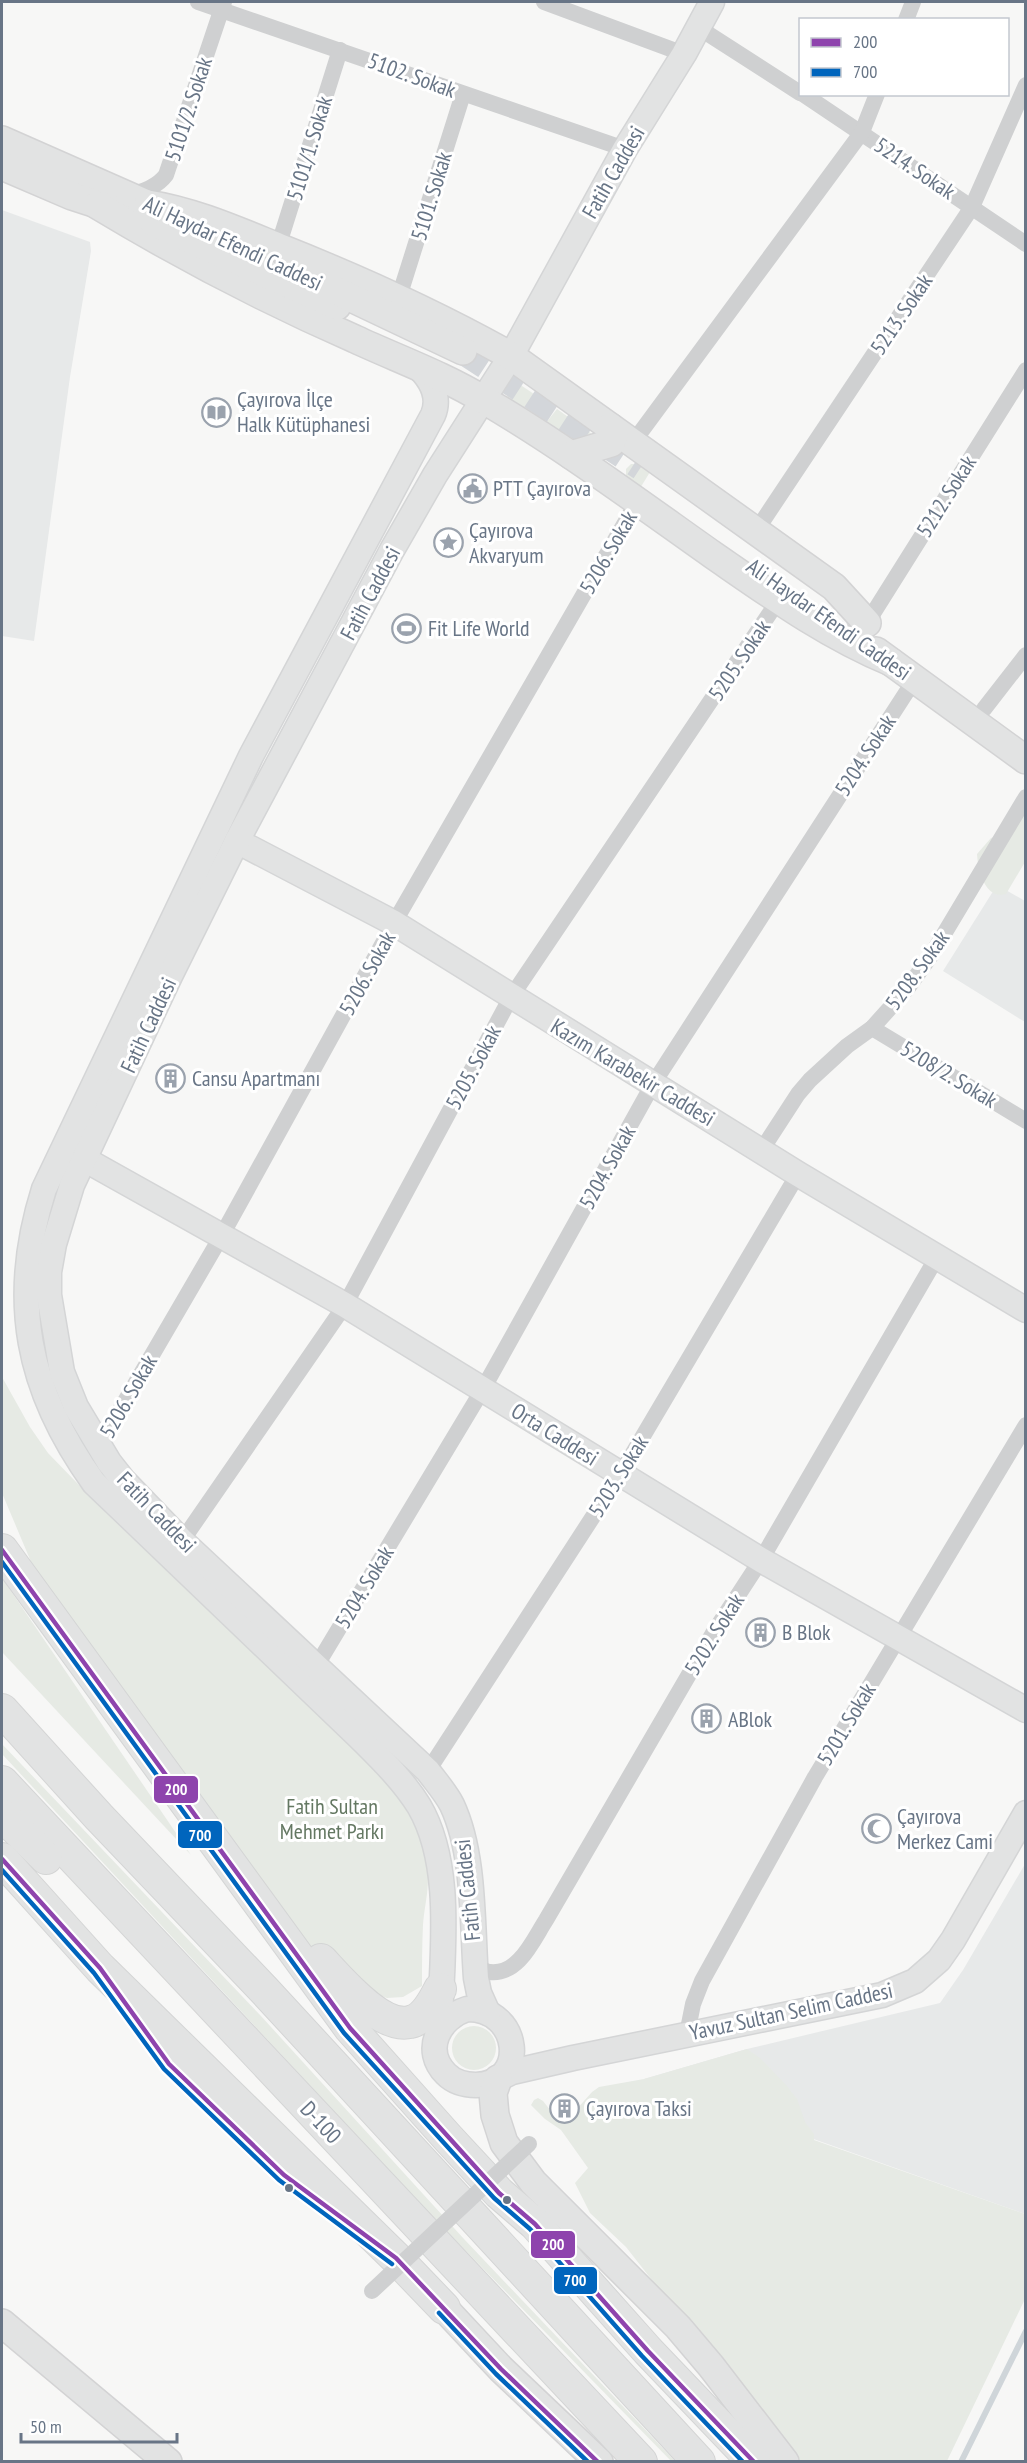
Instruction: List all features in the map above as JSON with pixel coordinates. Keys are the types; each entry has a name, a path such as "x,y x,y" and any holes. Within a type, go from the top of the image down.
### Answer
{"highway":[{"path":"2,1545 21,1575"},
{"path":"2,1550 350,2028 499,2193 535,2224 648,2351 754,2462"},
{"path":"2,1703 11,1719 99,1817 265,1992 699,2462"},
{"name":"D-100","path":"2,1782 641,2462"},
{"path":"2,1815 56,1868 153,1943"},
{"path":"2,1858 100,1968 444,2308"},
{"path":"235,1872 356,1996 388,2018 412,2030 425,2031 440,2027"},
{"path":"388,2018 398,2022 410,2022 421,2016 430,2007 440,1989"}],"main road":[{"name":"Ali Haydar Efendi Caddesi","path":"2,140 138,200 460,359 403,337 176,231 97,205 2,166"},
{"path":"138,200 211,220 399,297 511,356 628,458 778,601 838,637 891,662"},
{"path":"97,205 184,256 356,340 417,365 483,399 571,455 628,458"},
{"path":"571,455 605,446 628,458 756,531 834,587 867,623"},
{"name":"Ali Haydar Efendi Caddesi","path":"628,458 867,623 1026,737"},
{"name":"Ali Haydar Efendi Caddesi","path":"628,458 891,662 1026,760"},
{"path":"498,2079 493,2092 495,2115 504,2143 533,2182 678,2327 785,2462"},
{"path":"444,2308 501,2369 599,2462"},
{"path":"2,2323 168,2462"}],"street":[{"name":"5102. Sokak","path":"198,2 222,5 463,94 625,149"},
{"path":"544,2 573,7 684,54"},
{"name":"Fatih Caddesi","path":"440,2027 443,1899 441,1874 432,1836 420,1808 329,1697 317,1665 289,1654 124,1481 99,1446 76,1407 59,1361 49,1295 49,1272 62,1213 84,1159 170,976 237,841 392,550 435,476 511,356 625,149 684,54 712,2"},
{"path":"907,18 913,2"},
{"name":"5101/2. Sokak","path":"138,200 148,189 161,182 166,175 222,5"},
{"name":"5214. Sokak","path":"699,28 799,92"},
{"name":"5101/1. Sokak","path":"278,247 340,50"},
{"name":"5213. Sokak","path":"756,531 972,207 1026,85"},
{"name":"5101. Sokak","path":"399,297 463,94"},
{"name":"5214. Sokak","path":"805,96 1026,244"},
{"name":"5206. Sokak","path":"99,1446 222,1235 394,923 628,458 862,132 876,96"},
{"path":"329,1697 289,1654 104,1493 81,1465 44,1397 30,1336 26,1290 32,1233 44,1190 251,756 433,415 437,405 433,388 417,365"},
{"name":"5212. Sokak","path":"867,623 1026,370"},
{"name":"5205. Sokak","path":"182,1541 345,1305 511,997 778,601"},
{"path":"984,709 1026,655"},
{"name":"5204. Sokak","path":"317,1665 483,1389 653,1084 915,679"},
{"name":"5208. Sokak","path":"761,1151 798,1094 810,1080 847,1046 872,1028 907,989 932,954 1026,797"},
{"name":"Kazım Karabekir Caddesi","path":"237,841 394,923 798,1174 1026,1310"},
{"name":"5208/2. Sokak","path":"872,1028 1026,1121"},
{"name":"Orta Caddesi","path":"84,1159 345,1305 761,1560 1026,1710"},
{"name":"5203. Sokak","path":"428,1771 620,1475 798,1174"},
{"name":"5202. Sokak","path":"517,1963 546,1920 712,1635 761,1560 937,1257"},
{"path":"35,1365 42,1376 51,1378 57,1374 59,1361"},
{"path":"54,1418 52,1399 56,1391 65,1393 76,1407"},
{"name":"5201. Sokak","path":"687,2034 693,2004 716,1954 815,1777 1026,1425"},
{"name":"Fatih Caddesi","path":"329,1697 428,1771 451,1804 468,1860 474,1956 491,2011"},
{"name":"Yavuz Sultan Selim Caddesi","path":"498,2079 512,2072 573,2058 882,1995 915,1981 927,1973 953,1940 1026,1813"},
{"path":"474,1956 479,1967 489,1972 502,1971 517,1963"},
{"path":"517,1963 505,1976 482,1983 491,2011 512,2045 512,2054 505,2071 498,2079 487,2084 469,2085 458,2082 446,2074 438,2062 436,2040 440,2027 455,2013 467,2009 491,2011 537,2051 573,2058"},
{"path":"372,2291 529,2144"}],"shaded area":[{"path":"2,210 90,242 91,251 70,377 34,641 2,636"},
{"path":"997,885 1025,901 1025,1022 943,971"},
{"path":"1025,1864 1025,2214 644,2079 747,2049 940,2003 963,1970"}],"green space":[{"path":"516,382 552,406 542,422 506,397"},
{"path":"557,409 596,437 569,438 545,424"},
{"path":"631,464 639,464 650,472 639,490 626,479 626,469"},
{"path":"1025,810 1025,862 1006,894 993,893 981,875 977,854 991,838 1006,833"},
{"name":"Fatih Sultan Mehmet Parkı","path":"2,1377 30,1427 48,1453 108,1515 364,1759 398,1798 416,1829 427,1862 428,1885 423,1925 422,1986 403,1997 387,1998 372,1992 321,1959 268,1899 45,1595 2,1493"},
{"path":"2,1578 191,1855 2,1652"},
{"path":"2,1744 261,2016 464,2239 675,2461 671,2461 423,2207 2,1754"},
{"path":"474,2026 489,2033 496,2048 489,2063 474,2070 459,2063 452,2048 459,2033"},
{"path":"747,2049 760,2058 797,2099 805,2122 814,2134 814,2140 1025,2214 1025,2299 947,2461 794,2461 626,2247 590,2213 575,2183 588,2168 561,2130 531,2105 538,2098 558,2120 567,2120 599,2087 644,2079"}],"waterway":[{"path":"961,2462 1026,2331"}],"tunnel":[{"path":"463,351 641,467"}],"transit line":[{"name":"200","path":"2,1550 350,2028 499,2193 535,2224 648,2351 754,2462"},
{"name":"700","path":"2,1562 344,2033 494,2198 530,2229 642,2356 743,2462"},
{"name":"200","path":"2,1859 100,1968 169,2064 284,2175 396,2258 501,2369 598,2462"},
{"name":"700","path":"2,1870 94,1973 164,2069 279,2180 392,2264"},
{"name":"700","path":"439,2313 496,2374 588,2462"}],"place":[{"name":"Çayırova İlçe Halk Kütüphanesi","path":"216,412"},
{"name":"PTT Çayırova","path":"472,488"},
{"name":"Çayırova Akvaryum","path":"448,543"},
{"name":"Fit Life World","path":"407,628"},
{"name":"Cansu Apartmanı","path":"171,1078"},
{"name":"B Blok","path":"761,1632"},
{"name":"ABlok","path":"707,1719"},
{"name":"Çayırova Merkez Cami","path":"876,1829"},
{"name":"Çayırova Taksi","path":"565,2108"}]}
